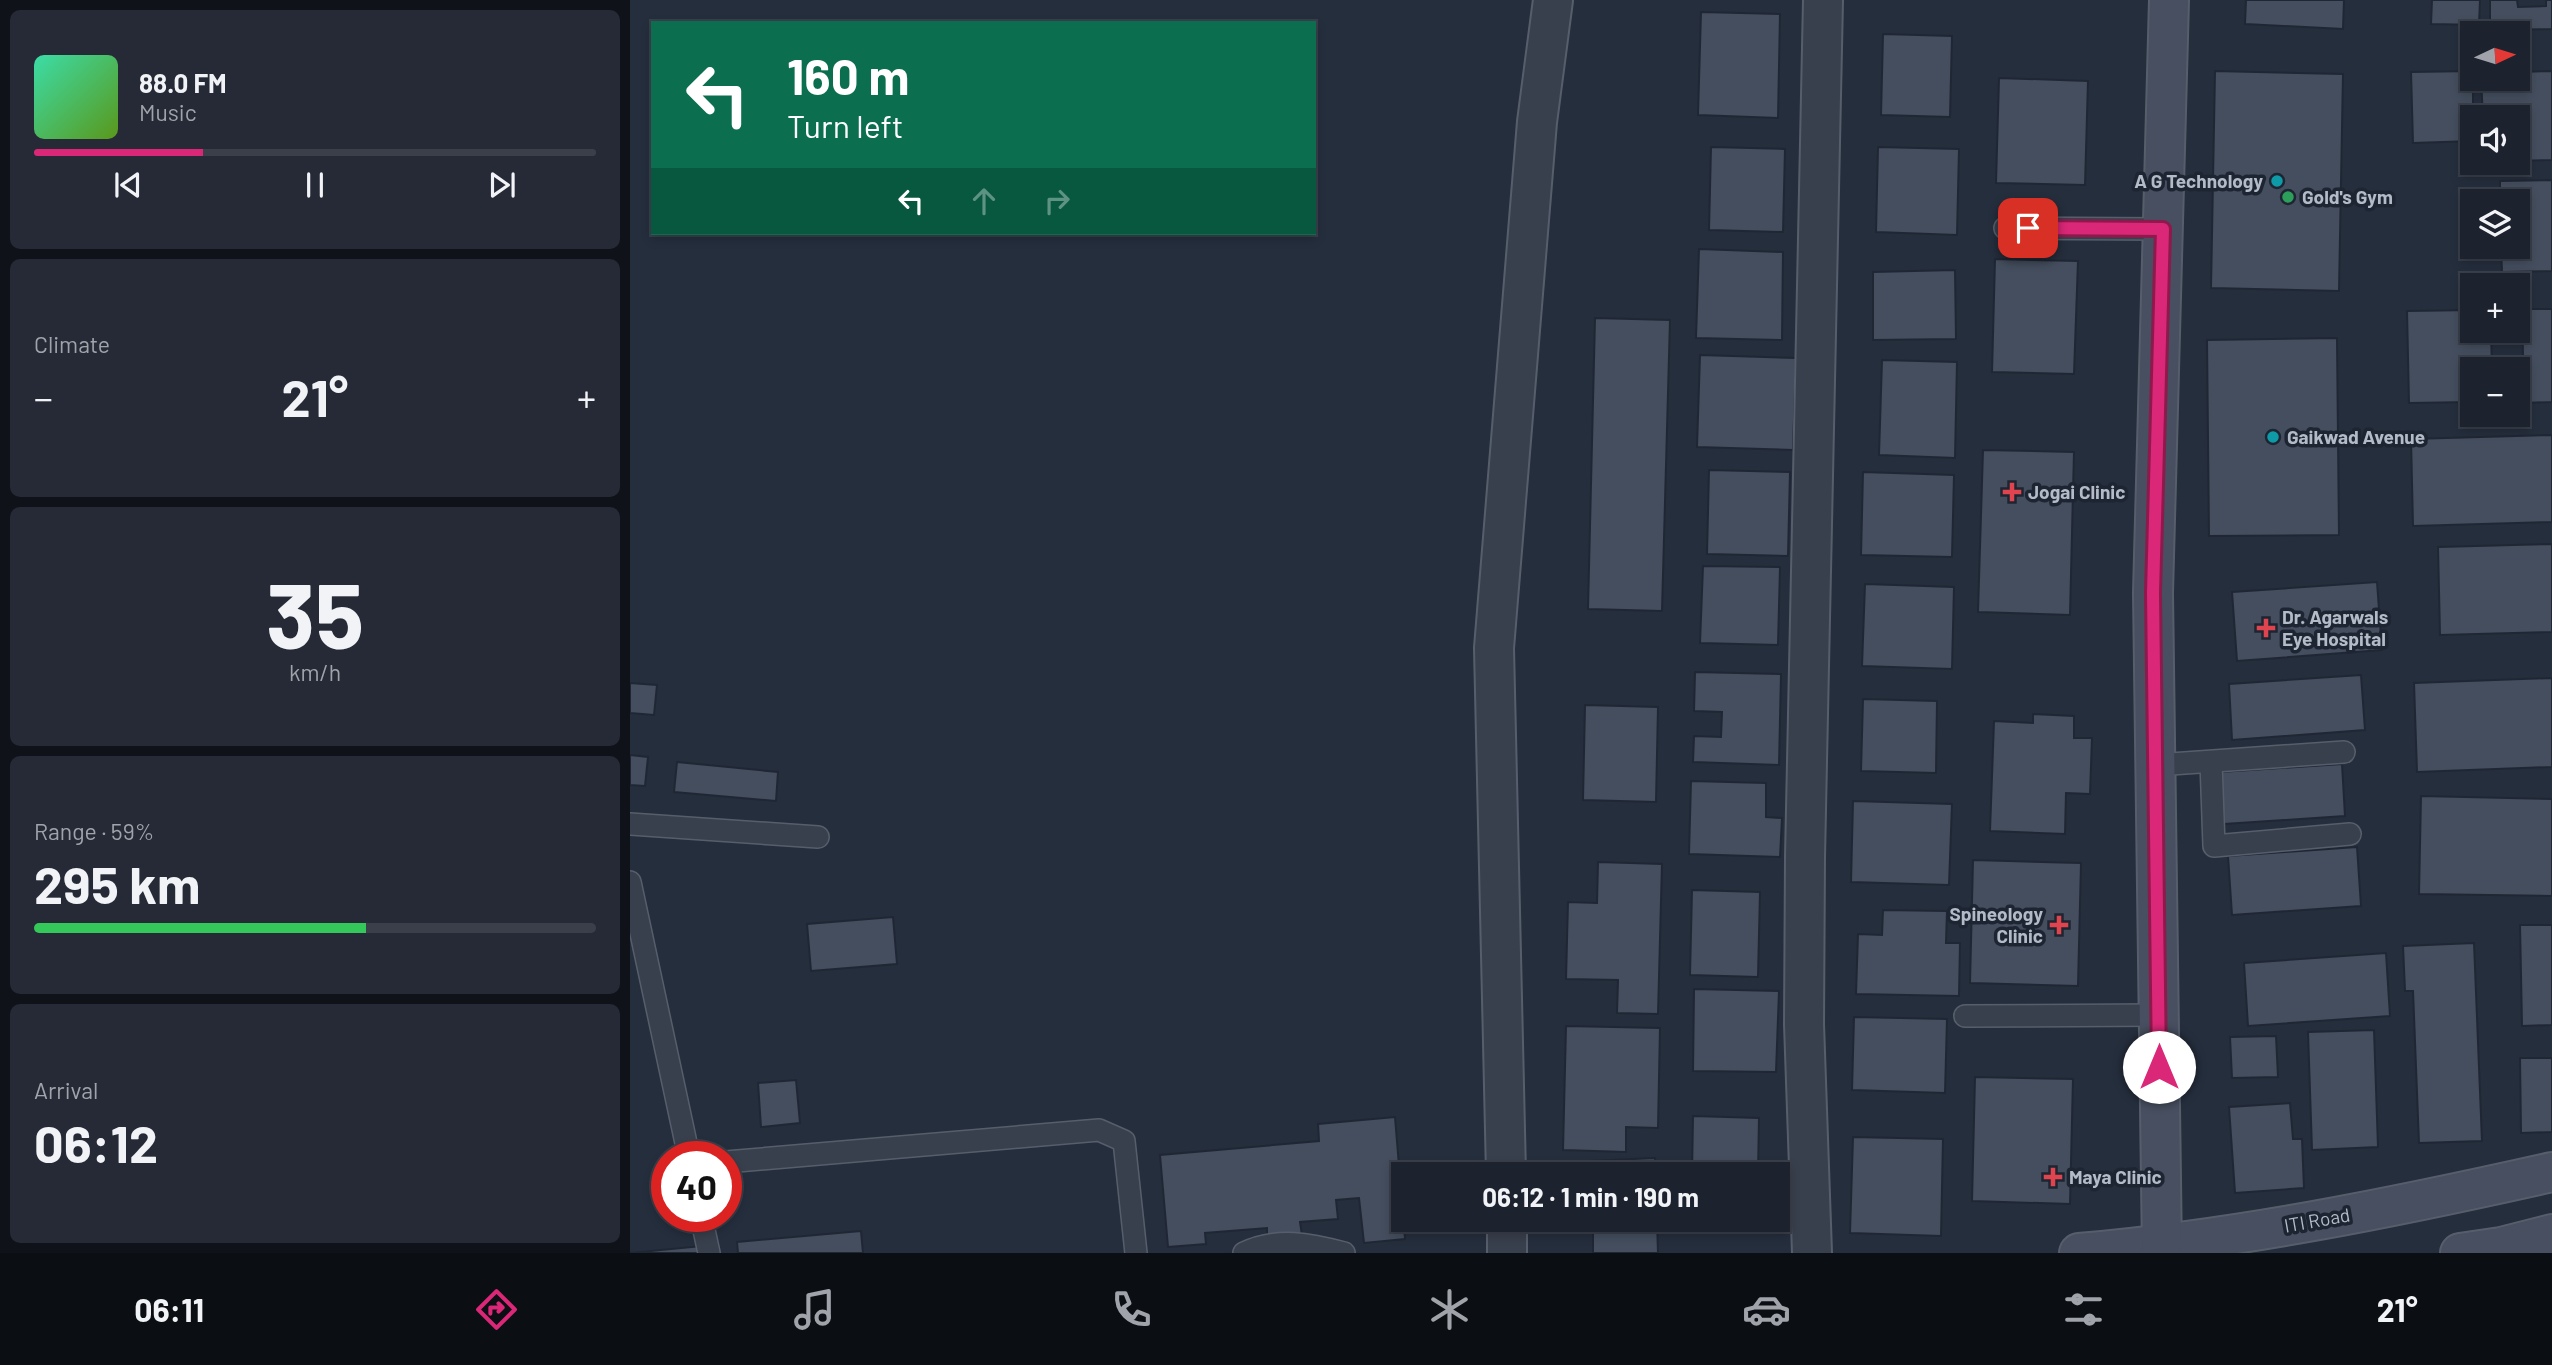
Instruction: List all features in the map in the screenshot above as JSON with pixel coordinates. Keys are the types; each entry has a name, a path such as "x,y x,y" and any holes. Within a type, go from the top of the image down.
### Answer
{"street":[{"path":"1506,1162 1494,648 1537,122 1553,0"},
{"path":"1812,1253 1804,1024 1805,870 1823,0"},
{"path":"2161,1250 2153,593 2169,0"},
{"name":"ITI Road","path":"2079,1253 2161,1250 2408,1205 2552,1172"},
{"path":"1507,1232 1507,1253"},
{"path":"2460,1253 2501,1247 2552,1234"}],"lane":[{"path":"2005,228 2163,229"},
{"path":"2156,765 2344,752"},
{"path":"2211,762 2214,846 2350,834"},
{"path":"630,824 818,837"},
{"path":"630,882 686,1141"},
{"path":"1965,1016 2159,1015"},
{"path":"742,1161 1099,1130 1124,1141 1136,1253"},
{"path":"704,1232 709,1253"},
{"path":"1244,1253 1280,1243 1311,1244 1344,1253"}],"building":[{"path":"2246,0 2344,0 2343,29 2245,24"},
{"path":"2432,0 2480,0 2479,21 2460,21 2460,25 2431,24"},
{"path":"2490,0 2517,0 2518,7 2546,6 2546,0 2552,0 2552,29 2530,29 2530,21 2490,21"},
{"path":"1701,12 1780,14 1778,118 1698,115"},
{"path":"1883,34 1952,36 1950,117 1881,115"},
{"name":"A G Technology","path":"2215,71 2343,74 2339,291 2211,288"},
{"path":"2460,71 2460,91 2473,91 2473,105 2460,105 2460,141 2413,143 2411,72"},
{"path":"2552,71 2552,160 2530,161 2530,105 2482,105 2482,91 2530,91 2530,72"},
{"path":"1999,78 2088,81 2085,185 1996,183"},
{"path":"1711,147 1785,149 1783,232 1709,230"},
{"path":"1878,147 1959,149 1957,235 1876,232"},
{"path":"2552,180 2552,271 2502,272 2501,259 2530,259 2530,189 2500,189 2500,181"},
{"path":"1699,249 1783,252 1782,340 1696,338"},
{"path":"1995,259 2078,261 2074,374 1992,372"},
{"path":"1955,270 1956,339 1873,340 1873,272"},
{"path":"2530,309 2552,309 2552,402 2530,403 2530,357 2523,357 2523,343 2530,343"},
{"path":"2460,310 2460,343 2491,343 2492,357 2460,357 2460,402 2409,403 2407,311"},
{"path":"1595,318 1670,320 1662,611 1588,609"},
{"name":"Gaikwad Avenue","path":"2337,338 2339,535 2209,536 2207,340"},
{"path":"1700,355 1796,358 1793,450 1697,447"},
{"path":"1882,360 1957,362 1955,458 1879,455"},
{"path":"2552,435 2552,522 2413,526 2411,439"},
{"path":"1983,450 2074,452 2070,615 1978,612"},
{"path":"1709,470 1790,472 1788,556 1707,554"},
{"path":"1863,472 1954,475 1952,557 1861,555"},
{"path":"2552,544 2552,632 2440,635 2438,547"},
{"path":"1703,566 1780,567 1778,645 1700,643"},
{"path":"2377,582 2382,650 2237,661 2232,592"},
{"path":"1865,584 1954,587 1952,669 1862,666"},
{"path":"1695,672 1781,674 1779,765 1693,762 1694,736 1721,737 1722,712 1694,711"},
{"path":"2361,675 2365,730 2232,740 2229,684"},
{"path":"2552,678 2552,767 2417,772 2414,683"},
{"path":"630,683 657,685 654,715 630,713"},
{"path":"1863,699 1937,701 1936,773 1861,771"},
{"path":"1585,705 1658,707 1656,802 1583,800"},
{"path":"2033,714 2074,716 2074,738 2092,738 2090,794 2066,793 2065,834 1990,831 1994,721 2033,723"},
{"path":"630,755 648,757 645,786 630,785"},
{"path":"677,762 778,772 776,801 674,792"},
{"path":"2342,764 2345,816 2224,824 2220,772"},
{"path":"1691,781 1766,783 1766,817 1782,818 1780,857 1689,854"},
{"path":"2421,796 2552,799 2552,896 2419,894"},
{"path":"1853,801 1952,804 1949,885 1851,882"},
{"path":"2357,847 2361,906 2232,915 2228,856"},
{"path":"1973,860 2081,863 2078,986 1970,983"},
{"path":"1598,862 1662,864 1658,1014 1617,1013 1618,980 1566,979 1568,902 1597,903"},
{"path":"1692,890 1760,892 1758,977 1690,975"},
{"path":"1883,910 1947,911 1946,943 1960,943 1959,996 1856,994 1858,934 1882,935"},
{"path":"893,917 897,964 811,971 807,924"},
{"path":"2520,925 2552,925 2552,1025 2522,1026"},
{"path":"2474,943 2482,1141 2419,1143 2413,991 2405,991 2403,946"},
{"path":"2386,953 2390,1016 2248,1026 2244,963"},
{"path":"1694,989 1779,991 1776,1072 1693,1071"},
{"path":"1854,1017 1947,1019 1945,1093 1852,1090"},
{"path":"1566,1026 1660,1028 1658,1128 1626,1127 1626,1152 1563,1150"},
{"path":"2374,1030 2378,1147 2312,1150 2308,1032"},
{"path":"2276,1036 2278,1077 2232,1078 2230,1037"},
{"path":"2520,1058 2552,1058 2552,1132 2521,1133"},
{"path":"1975,1077 2073,1079 2070,1204 1972,1201"},
{"path":"796,1080 800,1123 761,1127 758,1083"},
{"path":"2290,1103 2293,1139 2302,1139 2304,1188 2235,1193 2229,1107"},
{"path":"1693,1116 1759,1118 1758,1162 1692,1162"},
{"path":"1395,1117 1399,1162 1391,1162 1391,1232 1404,1232 1405,1239 1364,1243 1359,1198 1336,1200 1338,1219 1300,1222 1302,1235 1267,1239 1267,1228 1205,1233 1206,1244 1168,1247 1160,1155 1319,1141 1318,1124"},
{"path":"1853,1137 1943,1139 1941,1236 1850,1233"},
{"path":"1655,1158 1655,1162 1591,1162"},
{"path":"861,1231 863,1253 738,1253 737,1242"},
{"path":"1593,1232 1657,1232 1658,1253 1593,1253"},
{"path":"702,1246 703,1253 630,1253"}],"place":[{"name":"A G Technology","path":"2277,181"},
{"name":"Gold's Gym","path":"2288,197"},
{"name":"Gaikwad Avenue","path":"2273,437"},
{"name":"Jogai Clinic","path":"2012,492"},
{"name":"Dr. Agarwals Eye Hospital","path":"2266,628"},
{"name":"Spineology Clinic","path":"2059,925"},
{"name":"Maya Clinic","path":"2053,1177"}],"route":[{"path":"2028,228 2163,229 2153,593 2159,1067"}]}
